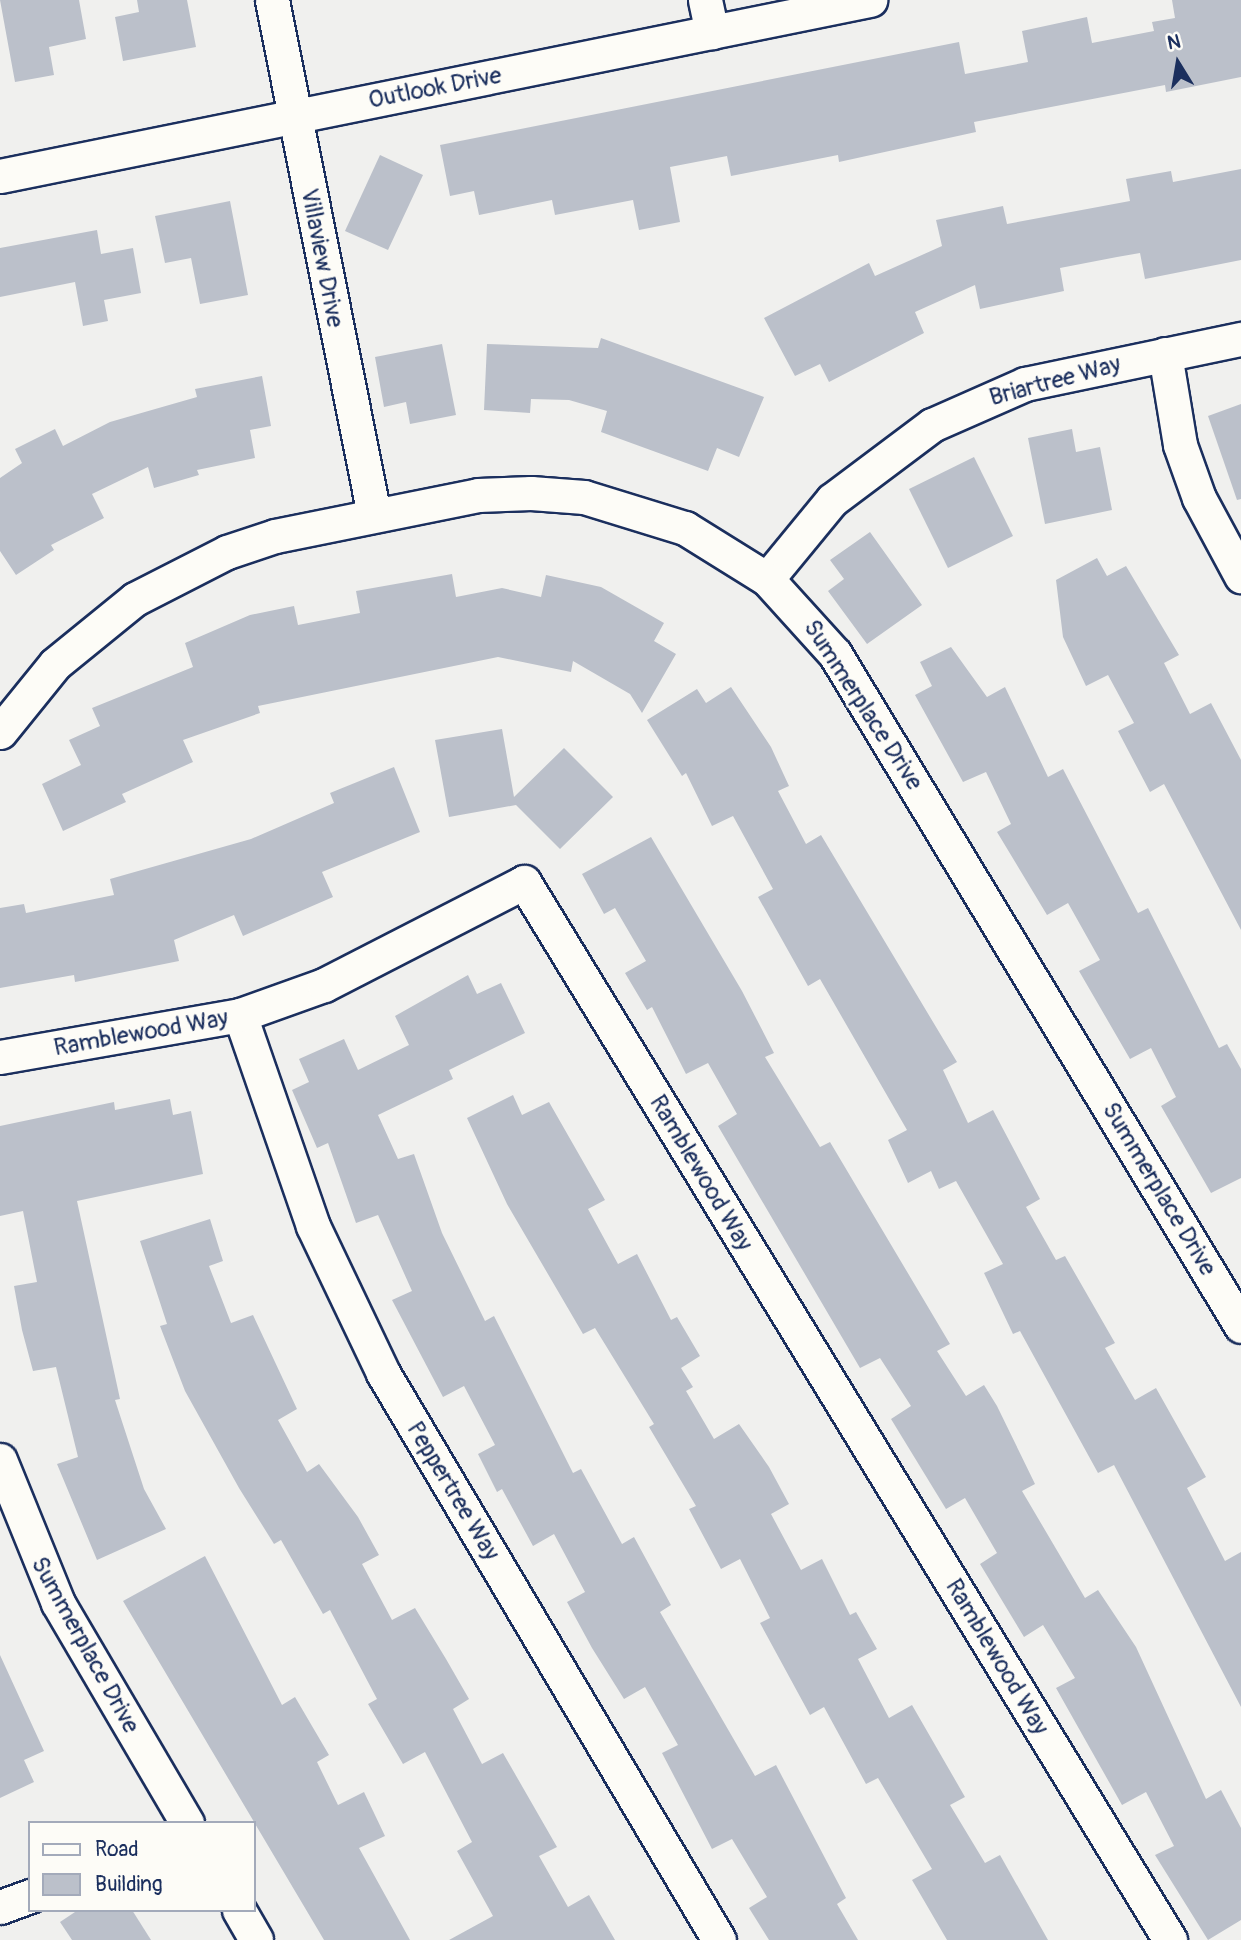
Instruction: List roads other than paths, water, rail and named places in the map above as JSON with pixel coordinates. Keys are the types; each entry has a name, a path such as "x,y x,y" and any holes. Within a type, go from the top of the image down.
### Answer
{"street":[{"name":"Villaview Drive","path":"272,0 293,117 374,515"},
{"path":"705,0 712,32"},
{"name":"Outlook Drive","path":"0,176 870,0"},
{"name":"Briartree Way","path":"766,579 832,500 932,425 1025,384 1241,339"},
{"path":"1165,354 1180,445 1199,498 1241,576"},
{"name":"Summerplace Drive","path":"0,732 84,638 168,580 275,536 478,495 584,497 685,528 766,579 835,654 1241,1325"},
{"name":"Ramblewood Way","path":"0,1057 240,1016 324,985 524,882 1170,1940"},
{"name":"Peppertree Way","path":"240,1016 313,1226 383,1373 719,1940"},
{"name":"Summerplace Drive","path":"0,1461 58,1603 177,1819"},
{"path":"0,1906 28,1897"},
{"path":"240,1912 256,1940"}]}
